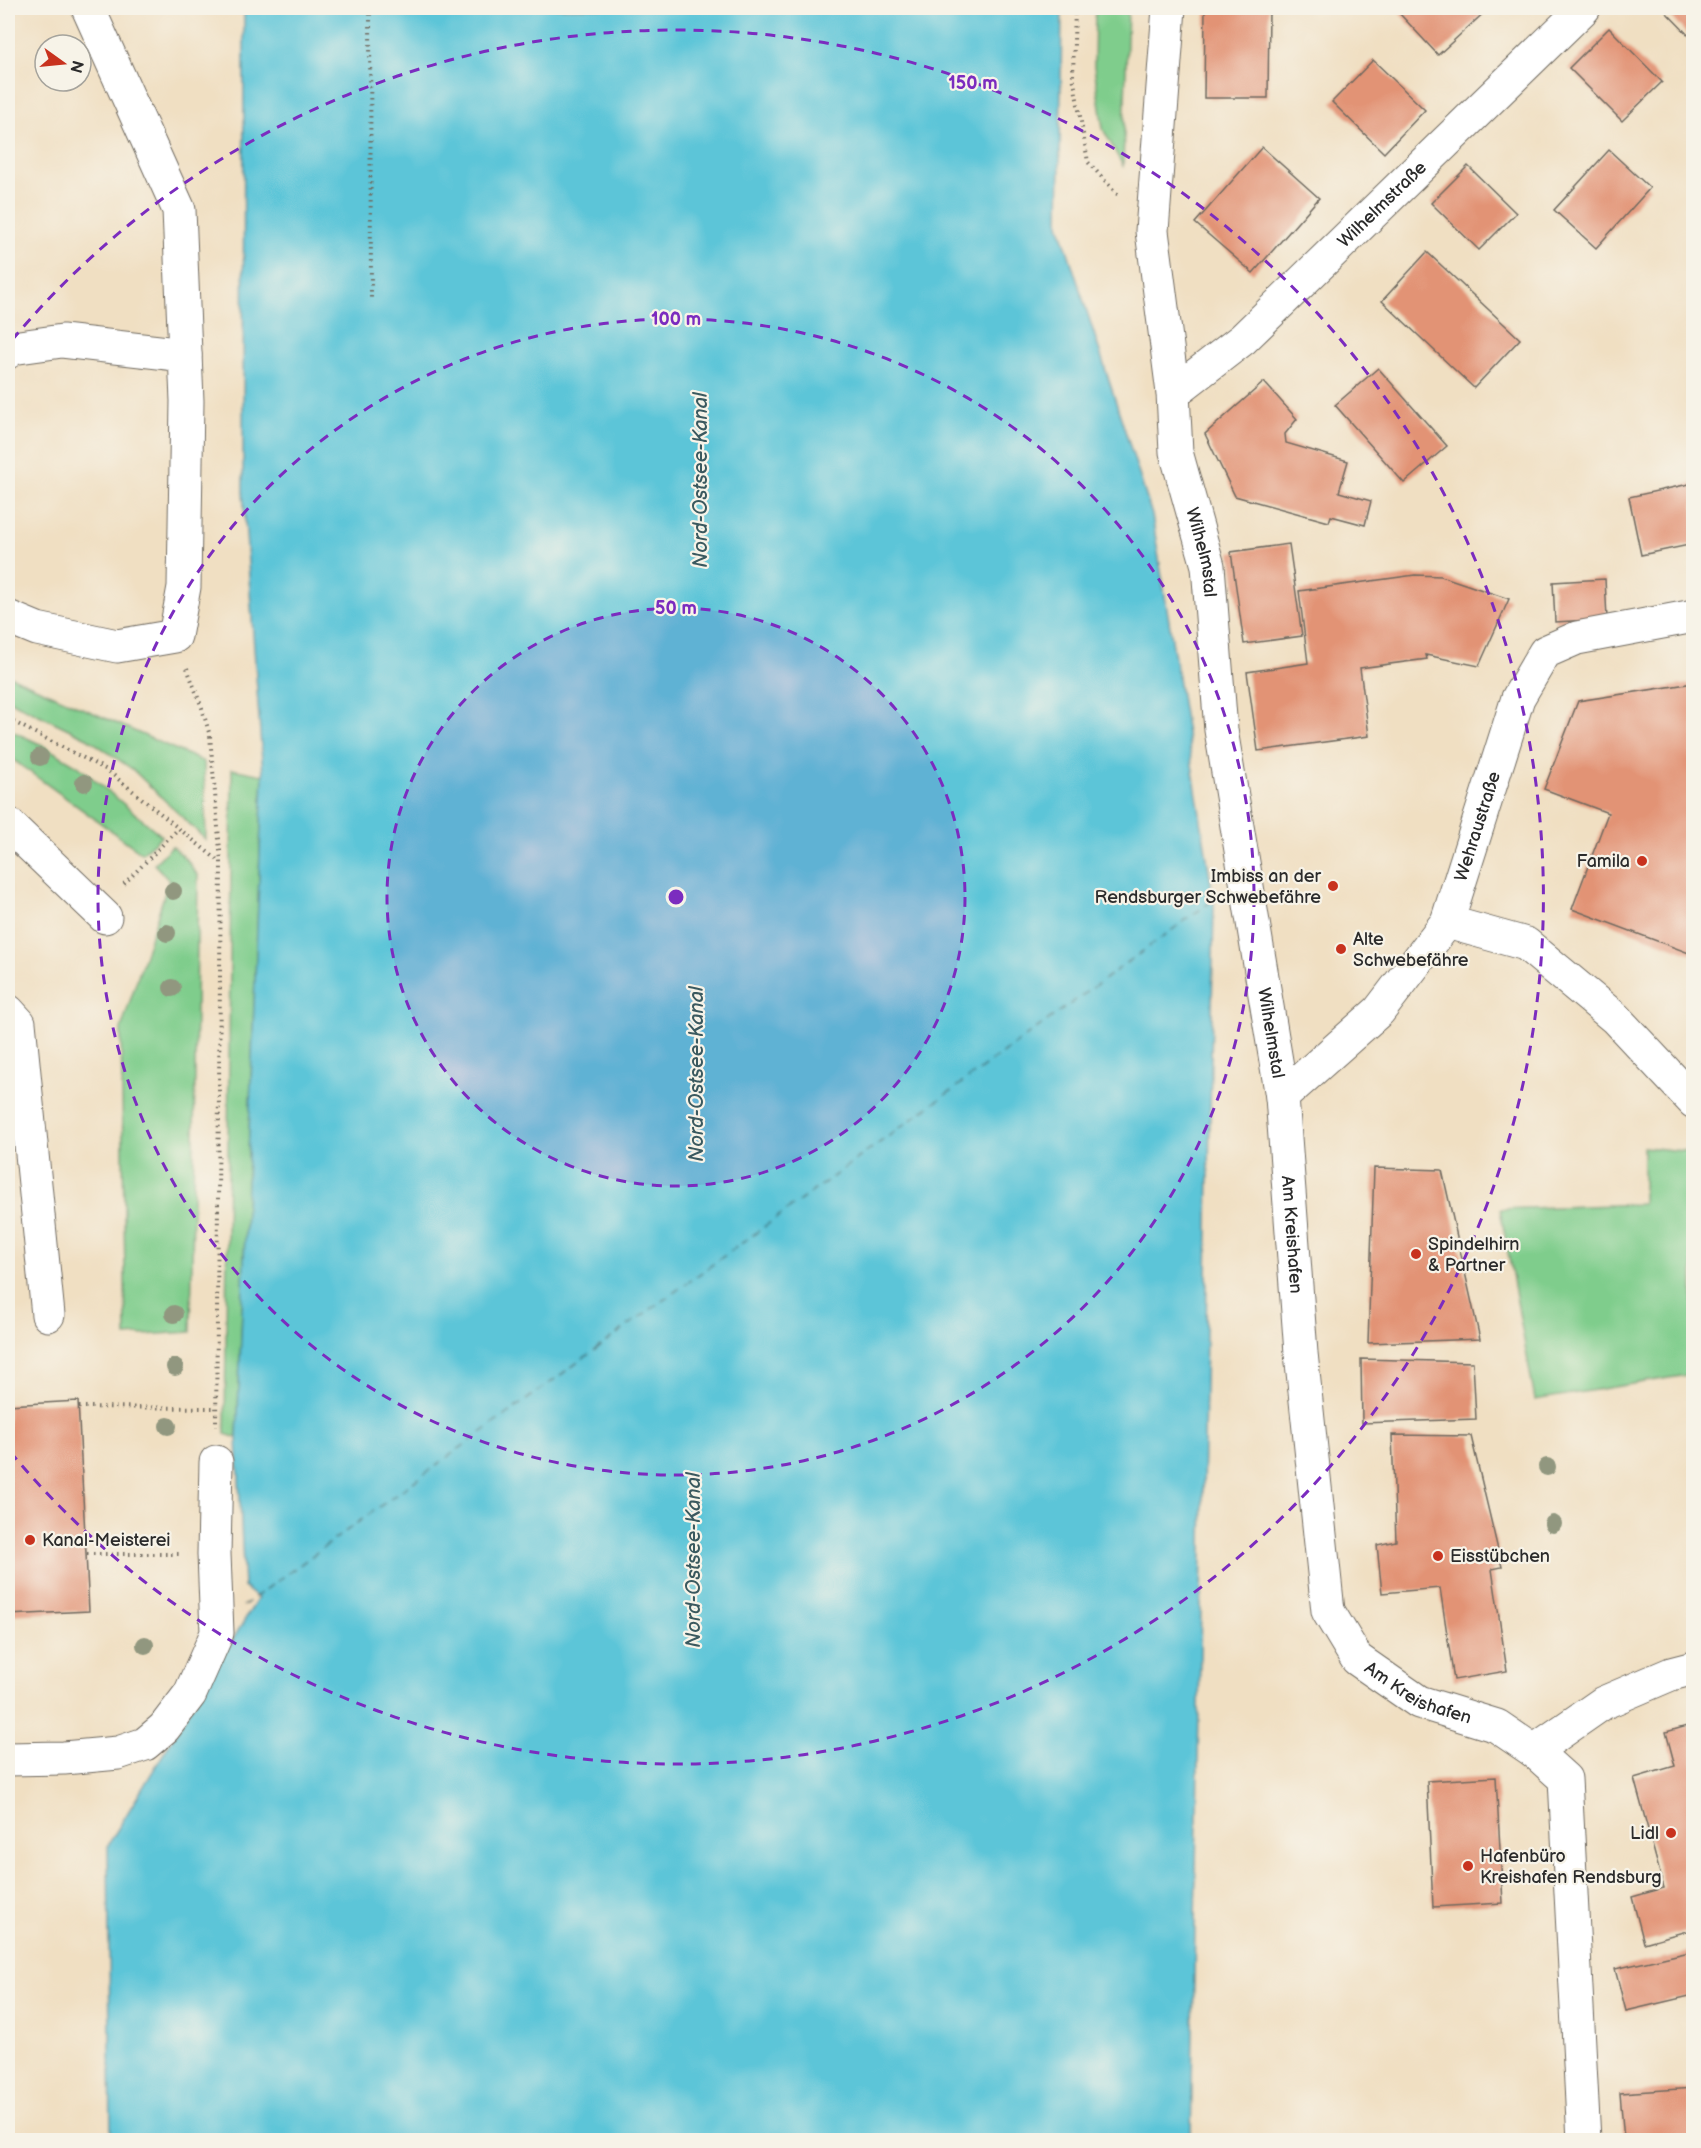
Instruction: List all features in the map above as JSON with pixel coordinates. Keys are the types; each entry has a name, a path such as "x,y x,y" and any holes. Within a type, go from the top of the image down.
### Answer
{"street":[{"path":"8,617 37,629 117,646 175,636 184,587 187,401 179,210 87,8"},
{"name":"Wilhelmstal","path":"1169,8 1152,231 1173,393 1176,452 1208,566 1221,730 1282,1097"},
{"name":"Wilhelmstraße","path":"1173,393 1243,339 1584,8"},
{"path":"8,352 12,348 62,341 185,356"},
{"name":"Wehraustraße","path":"1282,1097 1379,1011 1447,922 1518,698 1545,652 1577,638 1694,616"},
{"path":"8,824 102,914"},
{"path":"1447,922 1526,944 1615,1018 1694,1102"},
{"path":"8,1011 19,1023 48,1315"},
{"name":"Am Kreishafen","path":"1282,1097 1302,1353 1328,1611 1358,1659 1419,1702 1497,1726 1534,1751 1565,1779 1584,2140"},
{"path":"8,1759 64,1758 118,1753 145,1744 164,1728 190,1694 217,1633 214,1554 216,1462"},
{"path":"1534,1751 1603,1703 1671,1674 1694,1668"}],"path":[{"path":"370,8 371,300"},
{"path":"1075,8 1074,76 1088,162"},
{"path":"175,636 210,736 221,862 216,1462"},
{"path":"8,719 107,770 221,862"},
{"path":"102,914 148,858 178,829"},
{"path":"79,1407 216,1408"},
{"path":"87,1554 214,1554"}],"green space":[{"path":"1095,8 1128,8 1123,166 1103,129 1094,66"},
{"path":"8,675 204,762 206,840 132,769 87,738 8,700"},
{"path":"8,729 78,766 162,836 142,853 8,756"},
{"path":"232,769 263,775 237,1438 225,1434"},
{"path":"172,846 187,860 198,876 191,1332 126,1336 121,1029 169,880 154,864"},
{"path":"1643,1147 1693,1152 1693,1374 1535,1400 1500,1209 1643,1204"}],"water":[{"name":"Nord-Ostsee-Kanal","path":"244,8 1062,8 1059,224 1152,515 1214,902 1191,2140 111,2140 108,1845 258,1598 244,1587 237,1438 263,775 243,492"}],"building":[{"path":"1205,8 1269,8 1268,98 1204,98"},
{"path":"1408,8 1489,8 1438,55 1400,14"},
{"path":"1662,8 1694,8 1694,41"},
{"path":"1609,28 1662,82 1622,121 1569,68"},
{"path":"1373,60 1425,110 1384,153 1332,102"},
{"path":"1262,147 1319,198 1253,273 1195,223"},
{"path":"1609,150 1650,188 1596,248 1554,210"},
{"path":"1468,166 1516,213 1479,250 1431,203"},
{"path":"1427,252 1520,339 1474,388 1382,301"},
{"path":"1378,368 1447,446 1404,483 1335,405"},
{"path":"1264,382 1297,419 1285,434 1286,443 1348,461 1339,492 1371,501 1365,525 1331,516 1329,522 1235,496 1205,434"},
{"path":"1694,483 1694,544 1641,555 1629,497"},
{"path":"1289,544 1302,636 1244,644 1231,552"},
{"path":"1415,575 1441,576 1509,599 1479,666 1426,655 1427,659 1360,668 1369,736 1258,751 1247,672 1308,663 1299,591"},
{"path":"1605,579 1607,619 1555,622 1553,582"},
{"name":"Famila","path":"1694,683 1694,955 1572,909 1608,813 1544,789 1578,701"},
{"name":"Spindelhirn & Partner","path":"1374,1168 1442,1170 1480,1339 1368,1343"},
{"path":"1361,1359 1473,1362 1476,1419 1362,1423"},
{"path":"78,1401 89,1611 8,1615 8,1405"},
{"name":"Eisstübchen","path":"1392,1435 1471,1436 1502,1567 1492,1569 1507,1671 1454,1680 1440,1588 1382,1593 1377,1545 1396,1541"},
{"name":"Lidl","path":"1694,1724 1694,1929 1644,1943 1632,1897 1664,1888 1634,1778 1675,1766 1666,1732"},
{"path":"1496,1777 1503,1903 1433,1907 1427,1781"},
{"path":"1694,1951 1694,1995 1626,2011 1615,1969"},
{"path":"1694,2088 1694,2140 1624,2140 1620,2093"}],"ferry route":[{"path":"243,1606 1220,895"}],"place":[{"name":"Famila","path":"1642,861"},
{"name":"Imbiss an der Rendsburger Schwebefähre","path":"1333,886"},
{"name":"Alte Schwebefähre","path":"1341,949"},
{"name":"Spindelhirn & Partner","path":"1416,1254"},
{"name":"Kanal-Meisterei","path":"30,1540"},
{"name":"Eisstübchen","path":"1438,1556"},
{"name":"Lidl","path":"1671,1833"},
{"name":"Hafenbüro Kreishafen Rendsburg","path":"1468,1866"}]}
